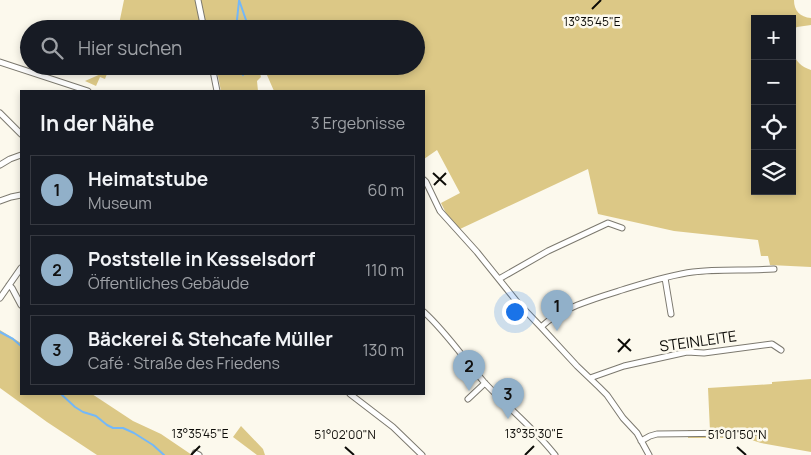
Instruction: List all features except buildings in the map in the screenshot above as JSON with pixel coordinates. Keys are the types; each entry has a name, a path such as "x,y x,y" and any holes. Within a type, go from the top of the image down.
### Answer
{"street":[{"path":"198,0 202,20"},
{"path":"0,62 20,69"},
{"path":"39,75 85,90"},
{"path":"214,75 217,90"},
{"path":"0,113 20,133"},
{"path":"0,165 20,155"},
{"path":"425,181 440,211 477,252 518,303 607,395 613,406 637,433 649,455"},
{"path":"0,201 20,195"},
{"path":"499,279 548,251 608,223 622,228"},
{"path":"0,298 20,269"},
{"path":"541,327 551,319 583,303 644,283 691,272 774,269"},
{"path":"665,278 671,314"},
{"path":"9,285 20,303"},
{"path":"425,313 438,326 470,367 543,440 555,455"},
{"name":"STEINLEITE","path":"590,378 624,366 687,352 704,353 772,344 781,350"},
{"path":"468,399 485,383"},
{"path":"351,395 393,427 420,454"},
{"path":"641,441 657,434 743,434 760,432"}],"shaded area":[{"path":"124,0 794,0 798,13 811,18 811,25 796,28 796,15 751,15 751,195 796,195 796,58 804,67 811,70 811,267 770,265 768,256 761,256 758,240 674,231 598,214 588,169 460,229 448,217 441,203 460,193 437,150 425,158 425,90 274,90 267,75 425,75 425,20 120,20"},
{"path":"98,75 107,75 105,79 100,77 96,86 85,81"},
{"path":"218,75 260,75 257,81 258,90 221,90"},
{"path":"0,330 20,342 20,395 94,395 133,421 161,434 192,455 97,455 0,388"},
{"path":"811,379 811,452 761,443 742,437 688,438 688,430 710,431 708,388 772,384 772,382"},
{"path":"241,426 263,449 265,455 257,455 233,437"}],"waterway":[{"path":"239,0 246,20"},
{"path":"237,20 239,1"},
{"path":"0,332 20,345"},
{"path":"62,395 83,412 96,416 113,428 123,428 134,433 153,445 164,455"}],"place":[{"name":"Heimatstube","path":"557,331"},
{"name":"Poststelle in Kesselsdorf","path":"469,391"},
{"name":"Bäckerei & Stehcafe Müller","path":"508,419"}]}
